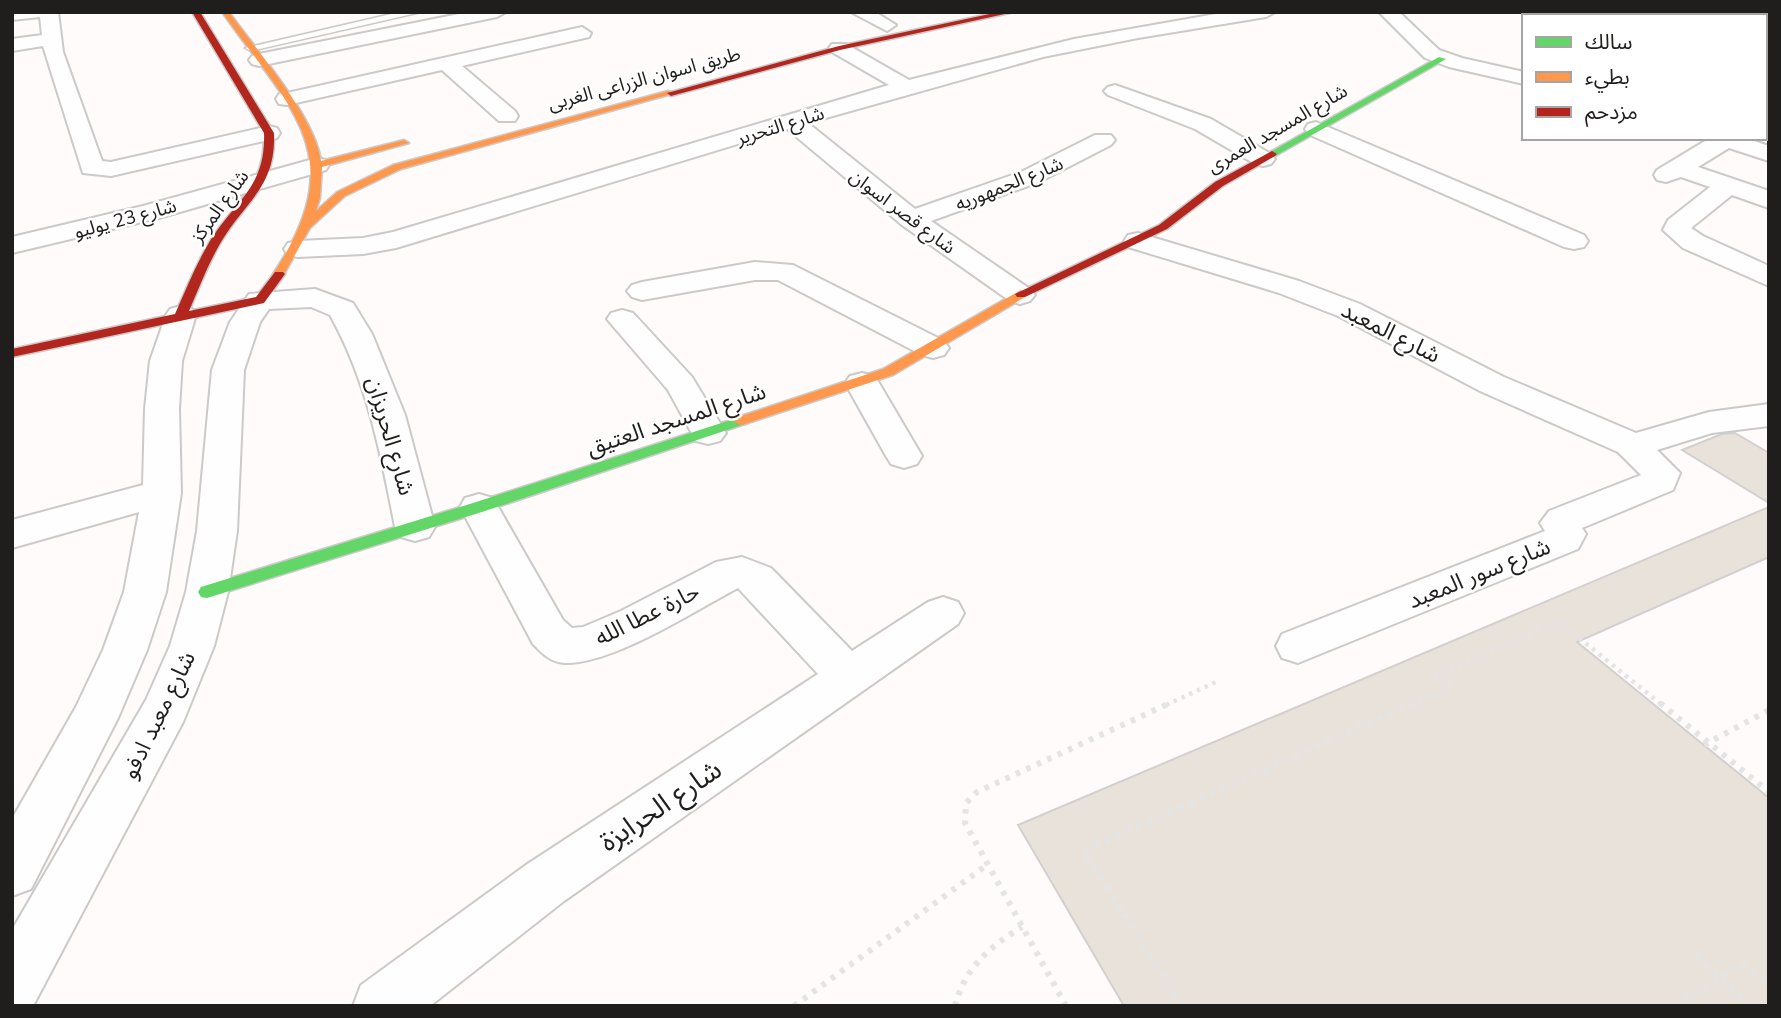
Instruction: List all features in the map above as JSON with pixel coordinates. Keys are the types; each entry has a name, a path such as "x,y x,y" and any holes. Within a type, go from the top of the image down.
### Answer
{"main road":[{"path":"197,12 269,133"},
{"path":"12,352 260,300 298,249 316,192 317,165 310,135 225,12"},
{"name":"طريق اسوان الزراعى الغربى","path":"653,81 950,12"},
{"name":"طريق اسوان الزراعى الغربى","path":"307,226 330,201 388,170 839,47 1011,12"},
{"path":"219,50 252,51"},
{"name":"شارع المسجد العمرى","path":"1138,241 1163,227 1219,184 1441,59"},
{"name":"شارع المركز","path":"181,315 200,271 223,230 264,179 271,164 273,148 269,133"},
{"path":"317,165 426,137"},
{"name":"شارع المسجد العتيق","path":"207,592 862,383 933,348 1020,295 1138,241"}],"street":[{"path":"12,15 38,12"},
{"path":"49,12 50,39 92,168 111,169 269,133"},
{"path":"252,51 498,12"},
{"path":"860,12 887,25"},
{"name":"شارع التحرير","path":"298,249 329,249 396,240 907,86 1066,46 1266,12"},
{"path":"1388,12 1409,29 1425,50 1441,59 1522,78"},
{"path":"287,99 582,33"},
{"path":"12,46 50,39"},
{"path":"839,47 907,86"},
{"path":"446,63 507,116"},
{"path":"1115,91 1203,124 1263,159"},
{"name":"شارع قصر اسوان","path":"791,121 911,219 1020,295"},
{"path":"1316,129 1574,241"},
{"name":"شارع الجمهوريه","path":"911,219 1030,177 1103,140"},
{"path":"1722,140 1670,173 1729,186 1769,200"},
{"path":"1727,140 1769,154"},
{"name":"شارع 23 يوليو","path":"12,245 150,212 317,165"},
{"path":"1729,186 1677,226 1676,230 1693,242 1768,276"},
{"name":"شارع المعبد","path":"1138,241 1289,287 1349,310 1492,384 1635,446"},
{"path":"642,291 755,271 783,271 933,348"},
{"name":"شارع الحريزان","path":"260,300 315,298 342,309 372,368 385,403 415,527"},
{"name":"شارع معبد ادفو","path":"12,986 166,708 192,646 207,592 221,492 224,395 228,370 245,322 260,300"},
{"path":"12,871 94,718 125,650 145,592 162,493 163,384 166,361 181,315"},
{"path":"622,318 676,375 698,408 708,433"},
{"path":"862,383 904,456"},
{"path":"1635,446 1668,433 1709,423 1769,415"},
{"name":"شارع سور المعبد","path":"1298,646 1563,539 1566,534 1560,523 1563,521 1660,481 1661,473 1636,453 1635,446"},
{"path":"12,534 162,493"},
{"name":"حارة عطا الله","path":"479,507 548,632 562,646 587,644 636,623 722,576 741,572 756,579 849,677"},
{"name":"شارع الحرايزة","path":"382,1006 545,883 943,613"}],"lane":[{"path":"252,51 416,12"}],"path":[{"path":"1182,1006 1084,851 1450,687 1437,675 1558,621 1706,744 1769,792"},
{"path":"1066,1006 965,823 964,812 970,796 1216,682"},
{"path":"1706,744 1769,710"},
{"path":"793,1006 987,865"},
{"path":"955,1006 956,997 972,967 994,943 1022,927"},
{"path":"1698,956 1746,1003"},
{"path":"1675,1006 1742,963 1760,979 1769,973"}],"building":[{"path":"1735,433 1769,453 1769,503 1682,450 1722,434"},
{"path":"1769,507 1769,557 1577,642 1769,798 1769,1006 1124,1006 1018,825"}],"traffic: fast":[{"path":"1272,154 1442,59"},
{"path":"207,592 479,507 740,421"}],"traffic: slow":[{"path":"225,12 301,118 311,138 316,158 315,198 309,218 301,238 279,274"},
{"path":"307,226 341,194 397,167 671,93"},
{"path":"317,165 404,143"},
{"path":"740,421 888,372 1021,294"}],"traffic: jam":[{"path":"181,315 216,241 262,180 270,151 269,133 196,12"},
{"path":"671,93 839,48 1011,12"},
{"path":"1021,294 1163,227 1219,184 1272,154"},
{"path":"12,353 260,300 279,274"}]}
